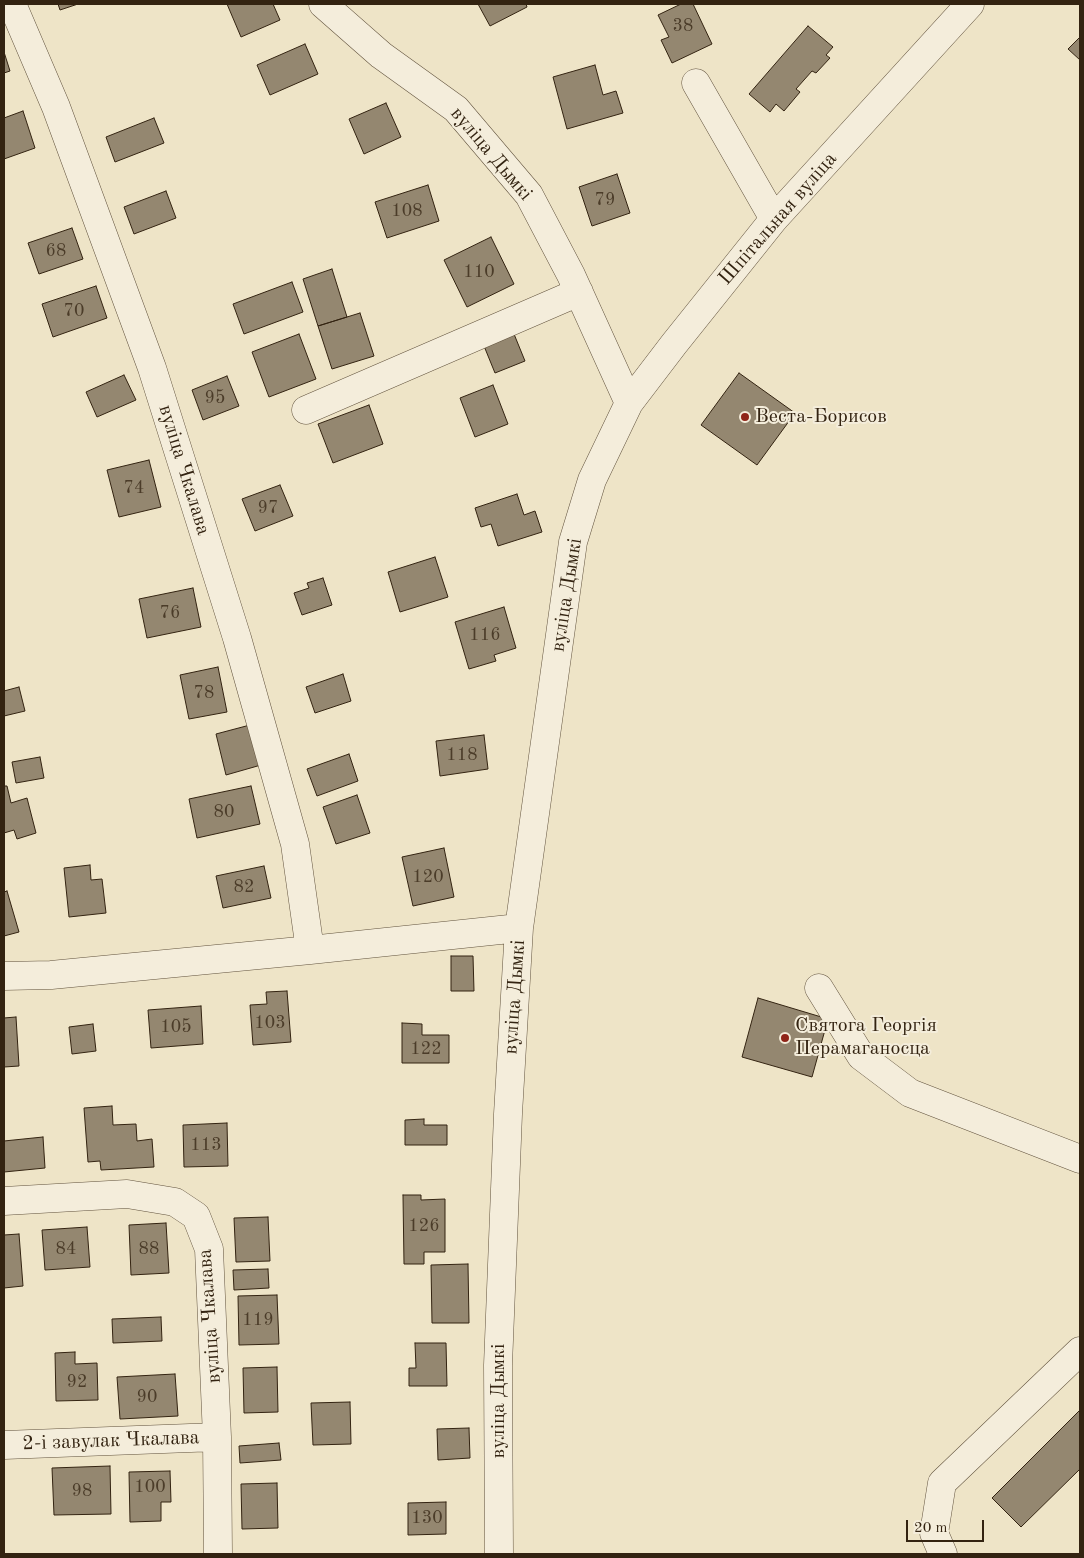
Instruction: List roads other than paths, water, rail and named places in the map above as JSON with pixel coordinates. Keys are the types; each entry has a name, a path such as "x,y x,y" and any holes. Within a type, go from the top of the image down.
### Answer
{"street":[{"name":"вуліца Чкалава","path":"12,4 56,107 152,368 237,638 295,844 310,950"},
{"name":"вуліца Дымкі","path":"323,4 381,55 456,109 529,195 579,292 629,403"},
{"name":"Шпітальная вуліца","path":"607,449 629,403 774,219 970,4"},
{"path":"696,83 774,219"},
{"path":"306,410 579,292"},
{"name":"вуліца Дымкі","path":"499,1554 498,1365 508,1114 520,928 574,542 592,480 607,449"},
{"path":"4,976 50,975 520,928"},
{"path":"819,988 861,1056 910,1093 1080,1159"},
{"name":"вуліца Чкалава","path":"4,1201 127,1194 175,1202 196,1216 210,1249 217,1437 218,1554"},
{"path":"943,1554 934,1533 942,1483 1080,1351"},
{"name":"2-і завулак Чкалава","path":"4,1445 217,1437"}],"place":[{"name":"Веста-Борисов","path":"745,417"},
{"name":"Святога Георгія Перамаганосца","path":"785,1038"}]}
